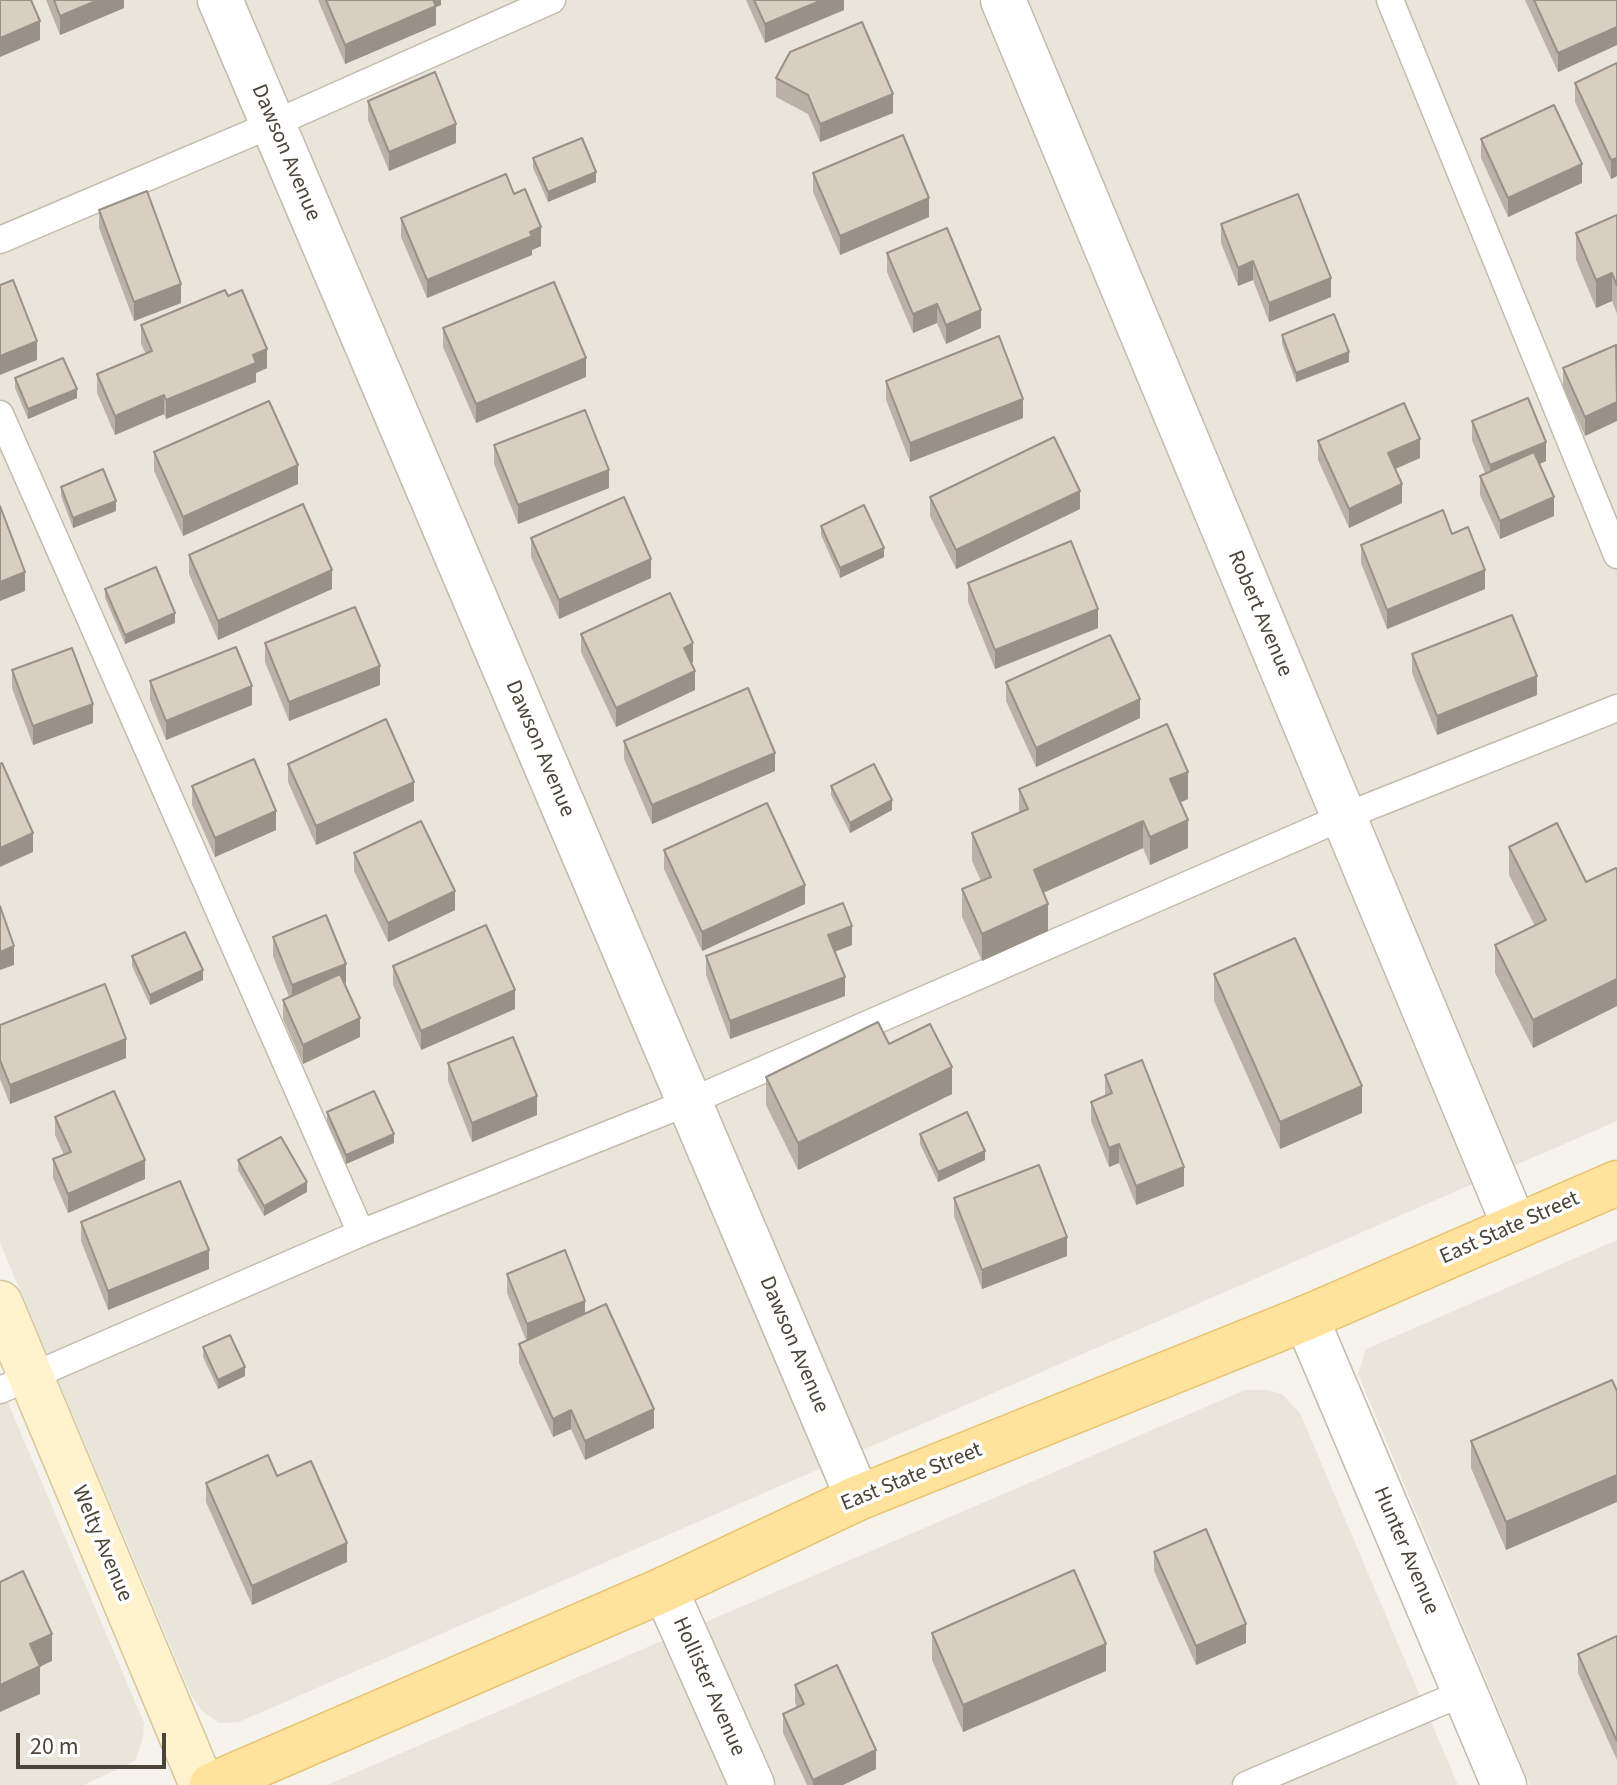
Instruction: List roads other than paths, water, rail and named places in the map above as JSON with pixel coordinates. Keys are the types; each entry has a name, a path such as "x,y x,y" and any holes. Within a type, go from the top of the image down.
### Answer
{"main road":[{"name":"East State Street","path":"212,1785 665,1589 858,1498 1306,1318 1617,1183"}],"street":[{"name":"Dawson Avenue","path":"220,0 858,1498"},
{"name":"Robert Avenue","path":"1003,0 1515,1227"},
{"name":"Welty Avenue","path":"0,1303 16,1383 202,1785"},
{"name":"Hunter Avenue","path":"1306,1318 1504,1785"},
{"name":"Hollister Avenue","path":"665,1589 752,1785"}],"lane":[{"path":"0,240 273,124 552,0"},
{"path":"1390,0 1617,555"},
{"path":"0,414 361,1233"},
{"path":"16,1383 361,1233 689,1102 1343,817 1617,708"},
{"path":"1246,1785 1465,1692"}]}
